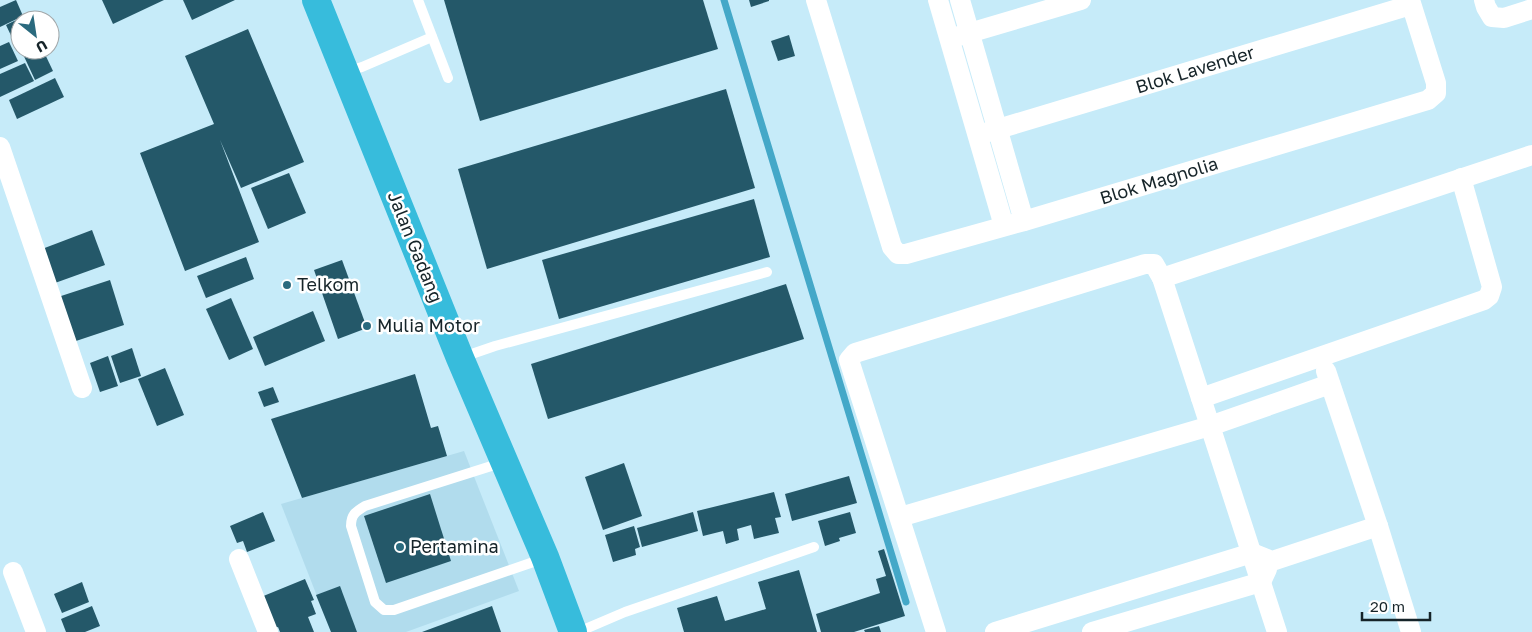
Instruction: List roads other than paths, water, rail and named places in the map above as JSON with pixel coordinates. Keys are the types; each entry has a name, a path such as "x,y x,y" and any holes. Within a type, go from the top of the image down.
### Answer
{"highway":[{"name":"Jalan Gadang","path":"316,0 460,358 546,557 573,632"}],"street":[{"name":"Blok Magnolia","path":"816,0 892,247 898,254 906,254 1024,221 1428,100 1436,94 1436,83 1411,3"},
{"path":"938,0 1004,226"},
{"path":"960,0 1024,221"},
{"path":"949,38 1081,0"},
{"path":"1484,0 1492,17 1504,18 1532,9"},
{"name":"Blok Lavender","path":"978,135 1411,3"},
{"path":"0,147 82,388"},
{"path":"1162,278 1532,155"},
{"path":"1201,398 1484,300 1489,296 1492,287 1461,178"},
{"path":"936,632 849,360 855,353 1145,264 1154,264 1162,278 1277,632"},
{"path":"1322,357 1411,632"},
{"path":"900,517 1210,426 1330,384"},
{"path":"995,632 1252,553 1272,561 1378,526"},
{"path":"240,559 268,632"},
{"path":"1086,605 1093,632 1261,582 1272,561"},
{"path":"13,572 36,632"}],"lane":[{"path":"418,0 448,78"},
{"path":"344,73 432,37"},
{"path":"460,358 494,346 768,272"},
{"path":"504,462 365,506 351,516 351,526 376,602 384,610 394,610 546,557"},
{"path":"578,632 625,612 814,547"}],"waterway":[{"path":"724,0 906,602"}],"place":[{"name":"Telkom","path":"287,285"},
{"name":"Mulia Motor","path":"367,326"},
{"name":"Pertamina","path":"400,547"}]}
